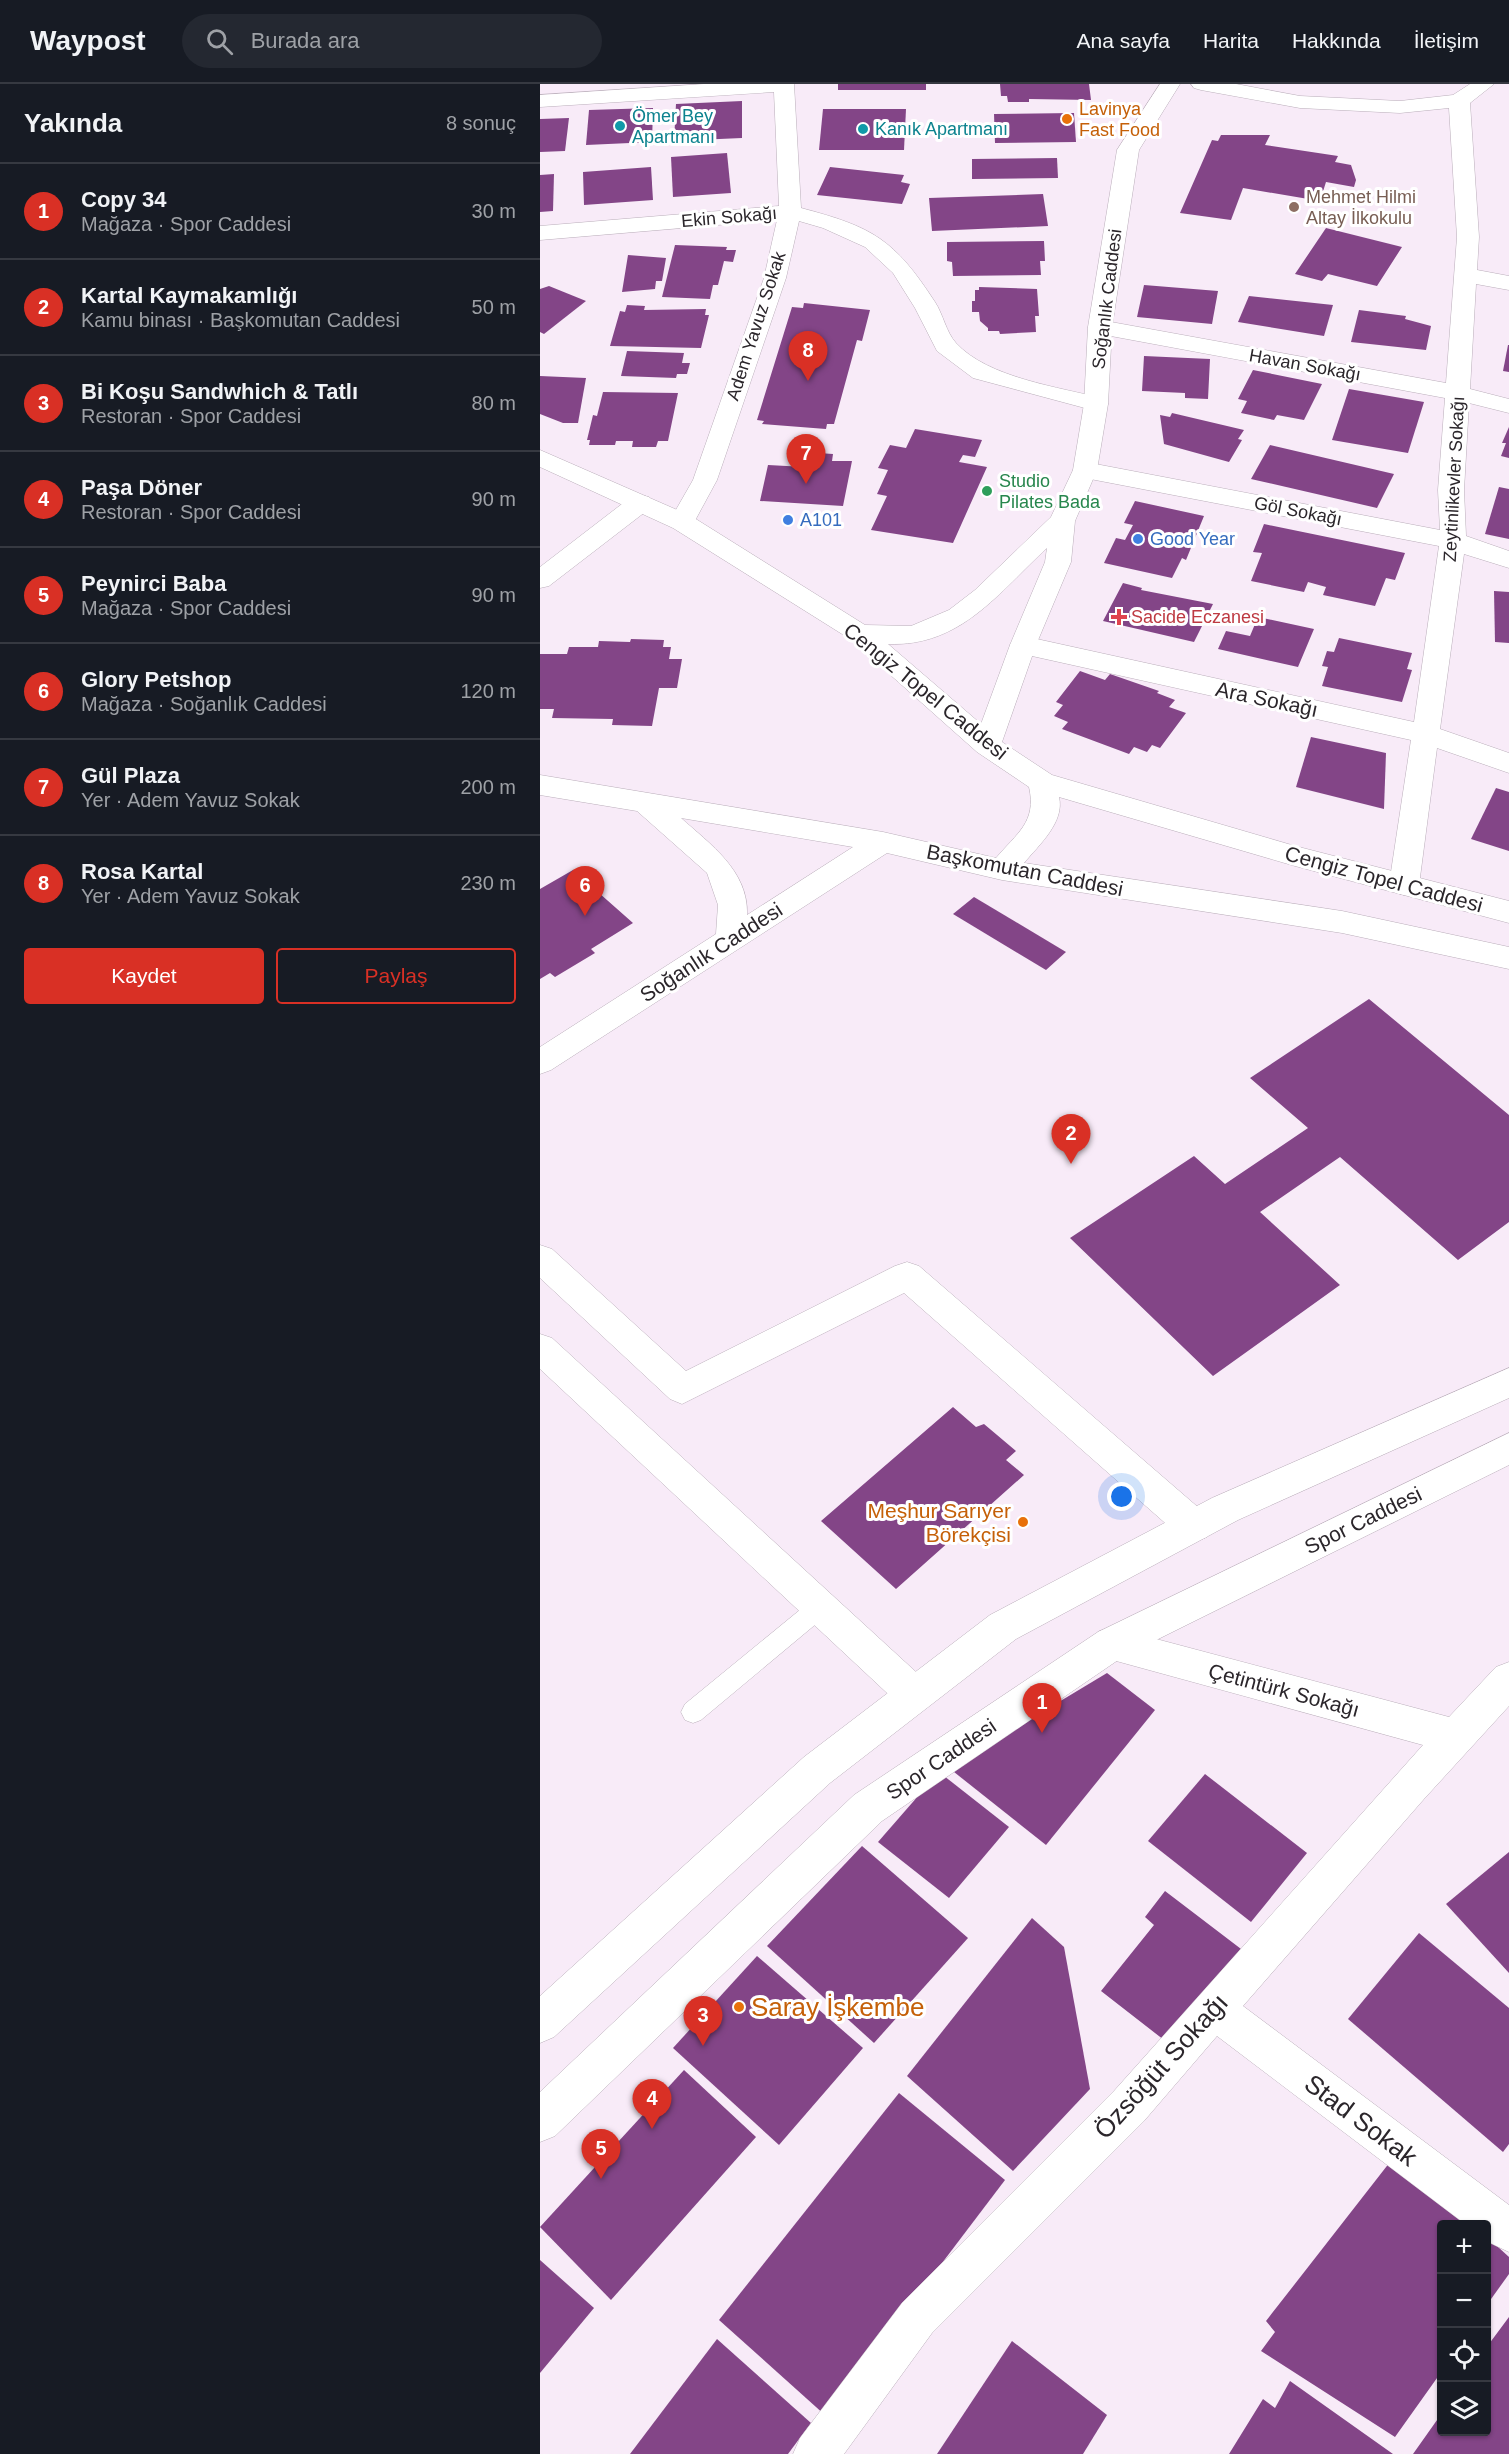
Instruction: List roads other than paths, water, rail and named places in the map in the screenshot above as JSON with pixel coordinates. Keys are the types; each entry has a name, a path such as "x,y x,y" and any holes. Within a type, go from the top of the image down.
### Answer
{"street":[{"name":"Soğanlık Caddesi","path":"987,745 1023,645 1058,562 1062,521 1084,470 1096,404 1100,327 1128,150 1170,84"},
{"path":"1201,84 1300,102 1400,107 1460,101 1484,84"},
{"path":"540,101 784,85"},
{"name":"Adem Yavuz Sokak","path":"682,522 705,480 775,278 790,212 784,85"},
{"name":"Zeytinlikevler Sokağı","path":"1404,885 1453,541 1451,490 1468,237 1460,101"},
{"name":"Ekin Sokağı","path":"540,233 790,212 831,223 873,242 902,269 927,308 945,346 981,373 1096,404"},
{"path":"1464,275 1509,283"},
{"name":"Havan Sokağı","path":"1100,327 1459,393 1509,406"},
{"name":"Cengiz Topel Caddesi","path":"540,458 682,522 859,633 987,745 1042,782 1295,856 1509,912"},
{"name":"Göl Sokağı","path":"1084,470 1453,541 1509,560"},
{"path":"540,580 640,503"},
{"name":"Soğanlık Caddesi","path":"859,633 896,636 928,632 955,617 992,591 1030,548 1062,521"},
{"name":"Ara Sokağı","path":"1023,645 1427,734 1509,763"},
{"path":"1002,870 1039,827 1047,805 1042,782"},
{"name":"Başkomutan Caddesi","path":"540,785 882,842 1002,870 1342,922 1509,958"},
{"path":"646,803 719,868 733,905 731,939"},
{"name":"Soğanlık Caddesi","path":"540,1062 882,842"},
{"path":"540,1258 682,1389 907,1276 1194,1526"},
{"path":"540,1348 915,1695"},
{"path":"540,2023 817,1770 1003,1627 1225,1509 1509,1382"},
{"name":"Spor Caddesi","path":"540,2121 868,1808 1112,1644 1509,1448"},
{"name":"Çetintürk Sokağı","path":"1112,1644 1456,1736"},
{"name":"Özsöğüt Sokağı","path":"816,2454 917,2318 1129,2106 1509,1678"},
{"name":"Stad Sokak","path":"1214,2009 1509,2231"}],"lane":[{"path":"693,1712 820,1606"}],"place":[{"name":"Lavinya Fast Food","path":"1067,119"},
{"name":"Ömer Bey Apartmanı","path":"620,126"},
{"name":"Kanık Apartmanı","path":"863,129"},
{"name":"Mehmet Hilmi Altay İlkokulu","path":"1294,207"},
{"name":"Rosa Kartal","path":"808,381"},
{"name":"Gül Plaza","path":"806,484"},
{"name":"Studio Pilates Bada","path":"987,491"},
{"name":"A101","path":"788,520"},
{"name":"Good Year","path":"1138,539"},
{"name":"Sacide Eczanesi","path":"1119,617"},
{"name":"Glory Petshop","path":"585,916"},
{"name":"Kartal Kaymakamlığı","path":"1071,1164"},
{"name":"Meşhur Sarıyer Börekçisi","path":"1023,1522"},
{"name":"Copy 34","path":"1042,1733"},
{"name":"Saray İşkembe","path":"739,2007"},
{"name":"Bi Koşu Sandwhich & Tatlı","path":"703,2046"},
{"name":"Paşa Döner","path":"652,2129"},
{"name":"Peynirci Baba","path":"601,2179"}]}
